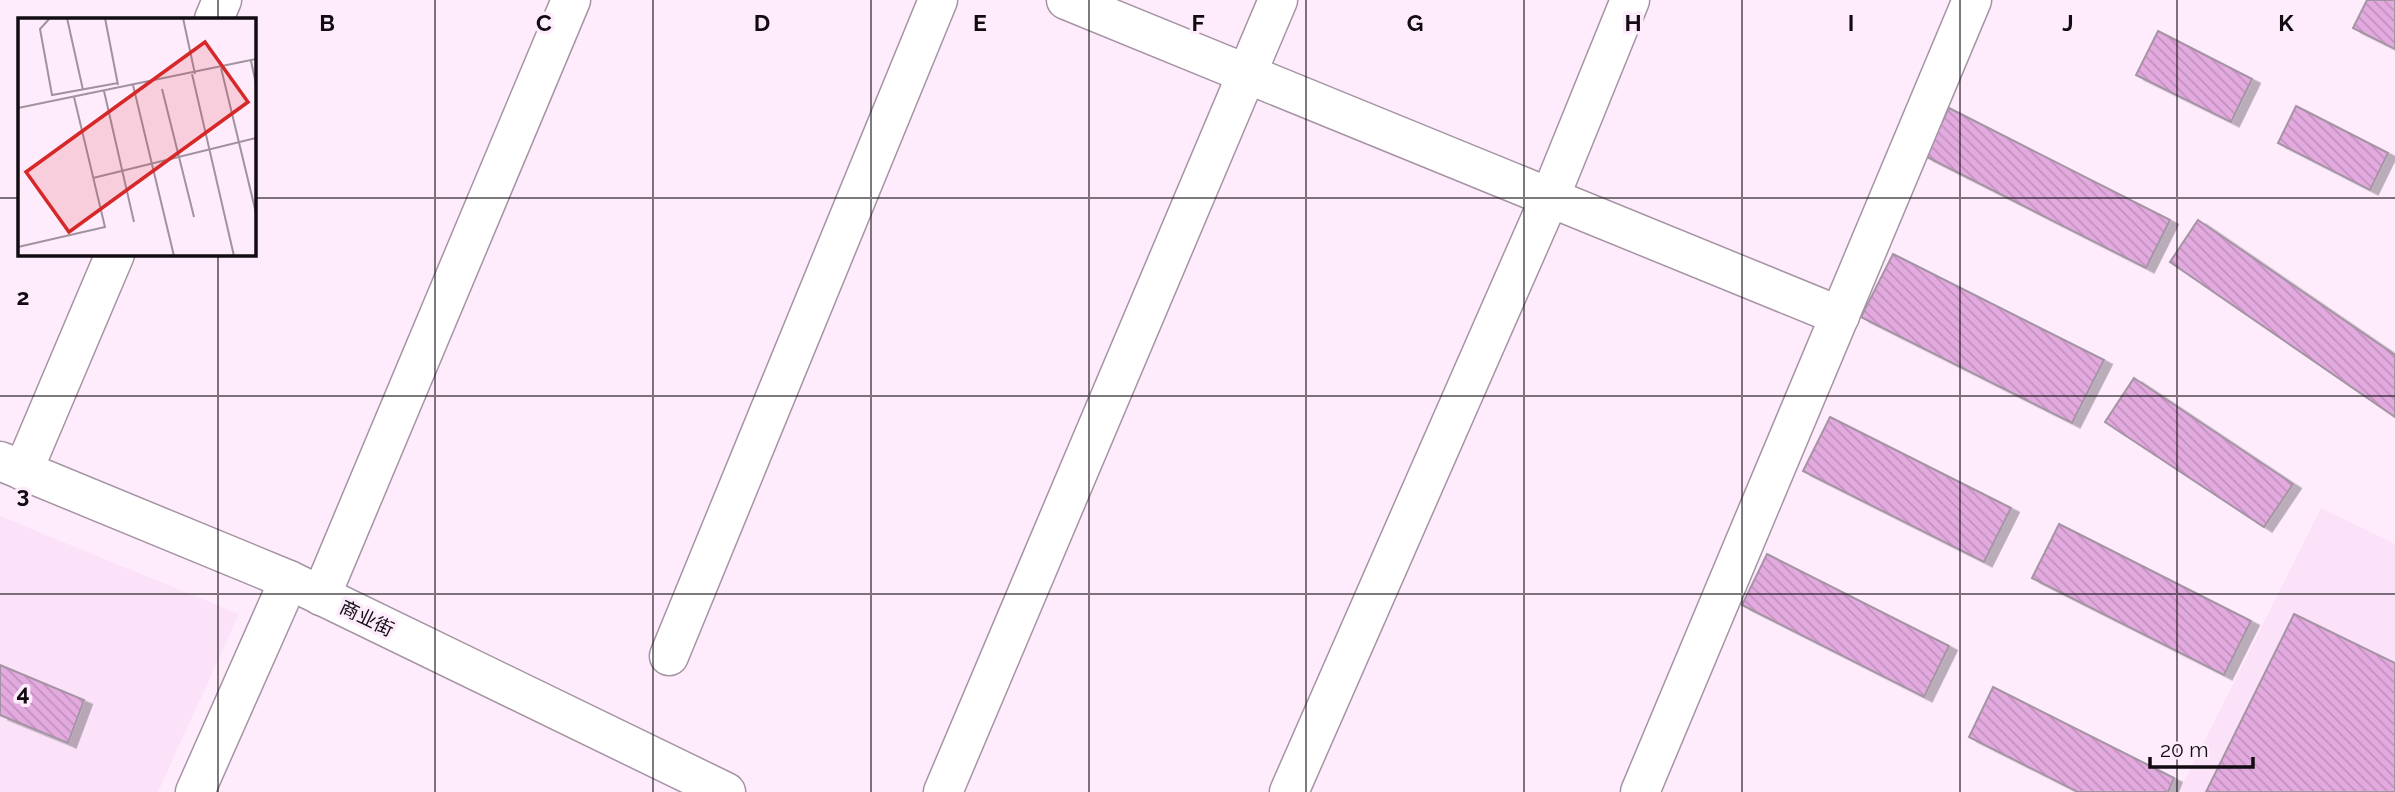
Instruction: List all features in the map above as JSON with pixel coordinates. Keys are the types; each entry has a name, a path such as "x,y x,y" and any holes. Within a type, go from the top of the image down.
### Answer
{"street":[{"path":"214,18 222,0"},
{"path":"195,792 305,588 571,0"},
{"path":"670,656 938,0"},
{"path":"1066,0 1840,316"},
{"path":"943,792 1249,74 1278,0"},
{"path":"1289,792 1550,197 1630,0"},
{"path":"1640,792 1972,0"},
{"path":"11,466 114,256"},
{"name":"商业街","path":"11,466 305,588 726,792"}],"shaded area":[{"path":"2321,508 2395,544 2395,792 2179,792"},
{"path":"0,516 239,614 158,792 0,792"}],"building":[{"path":"2367,0 2395,0 2395,49 2353,28"},
{"path":"2158,31 2252,79 2231,122 2136,75"},
{"path":"2296,106 2388,153 2370,190 2278,143"},
{"path":"1949,108 2170,220 2146,268 1925,156"},
{"path":"2198,220 2395,355 2395,417 2170,262"},
{"path":"1893,254 2104,360 2072,423 1861,317"},
{"path":"2134,378 2293,484 2264,527 2105,422"},
{"path":"1830,417 2011,508 1984,562 1803,471"},
{"path":"2059,524 2251,621 2224,675 2032,578"},
{"path":"1767,554 1949,646 1924,697 1742,605"},
{"path":"2294,614 2395,663 2395,792 2206,792"},
{"path":"0,665 84,700 68,743 0,715"},
{"path":"1993,687 2174,778 2168,792 2078,792 1969,737"}]}
